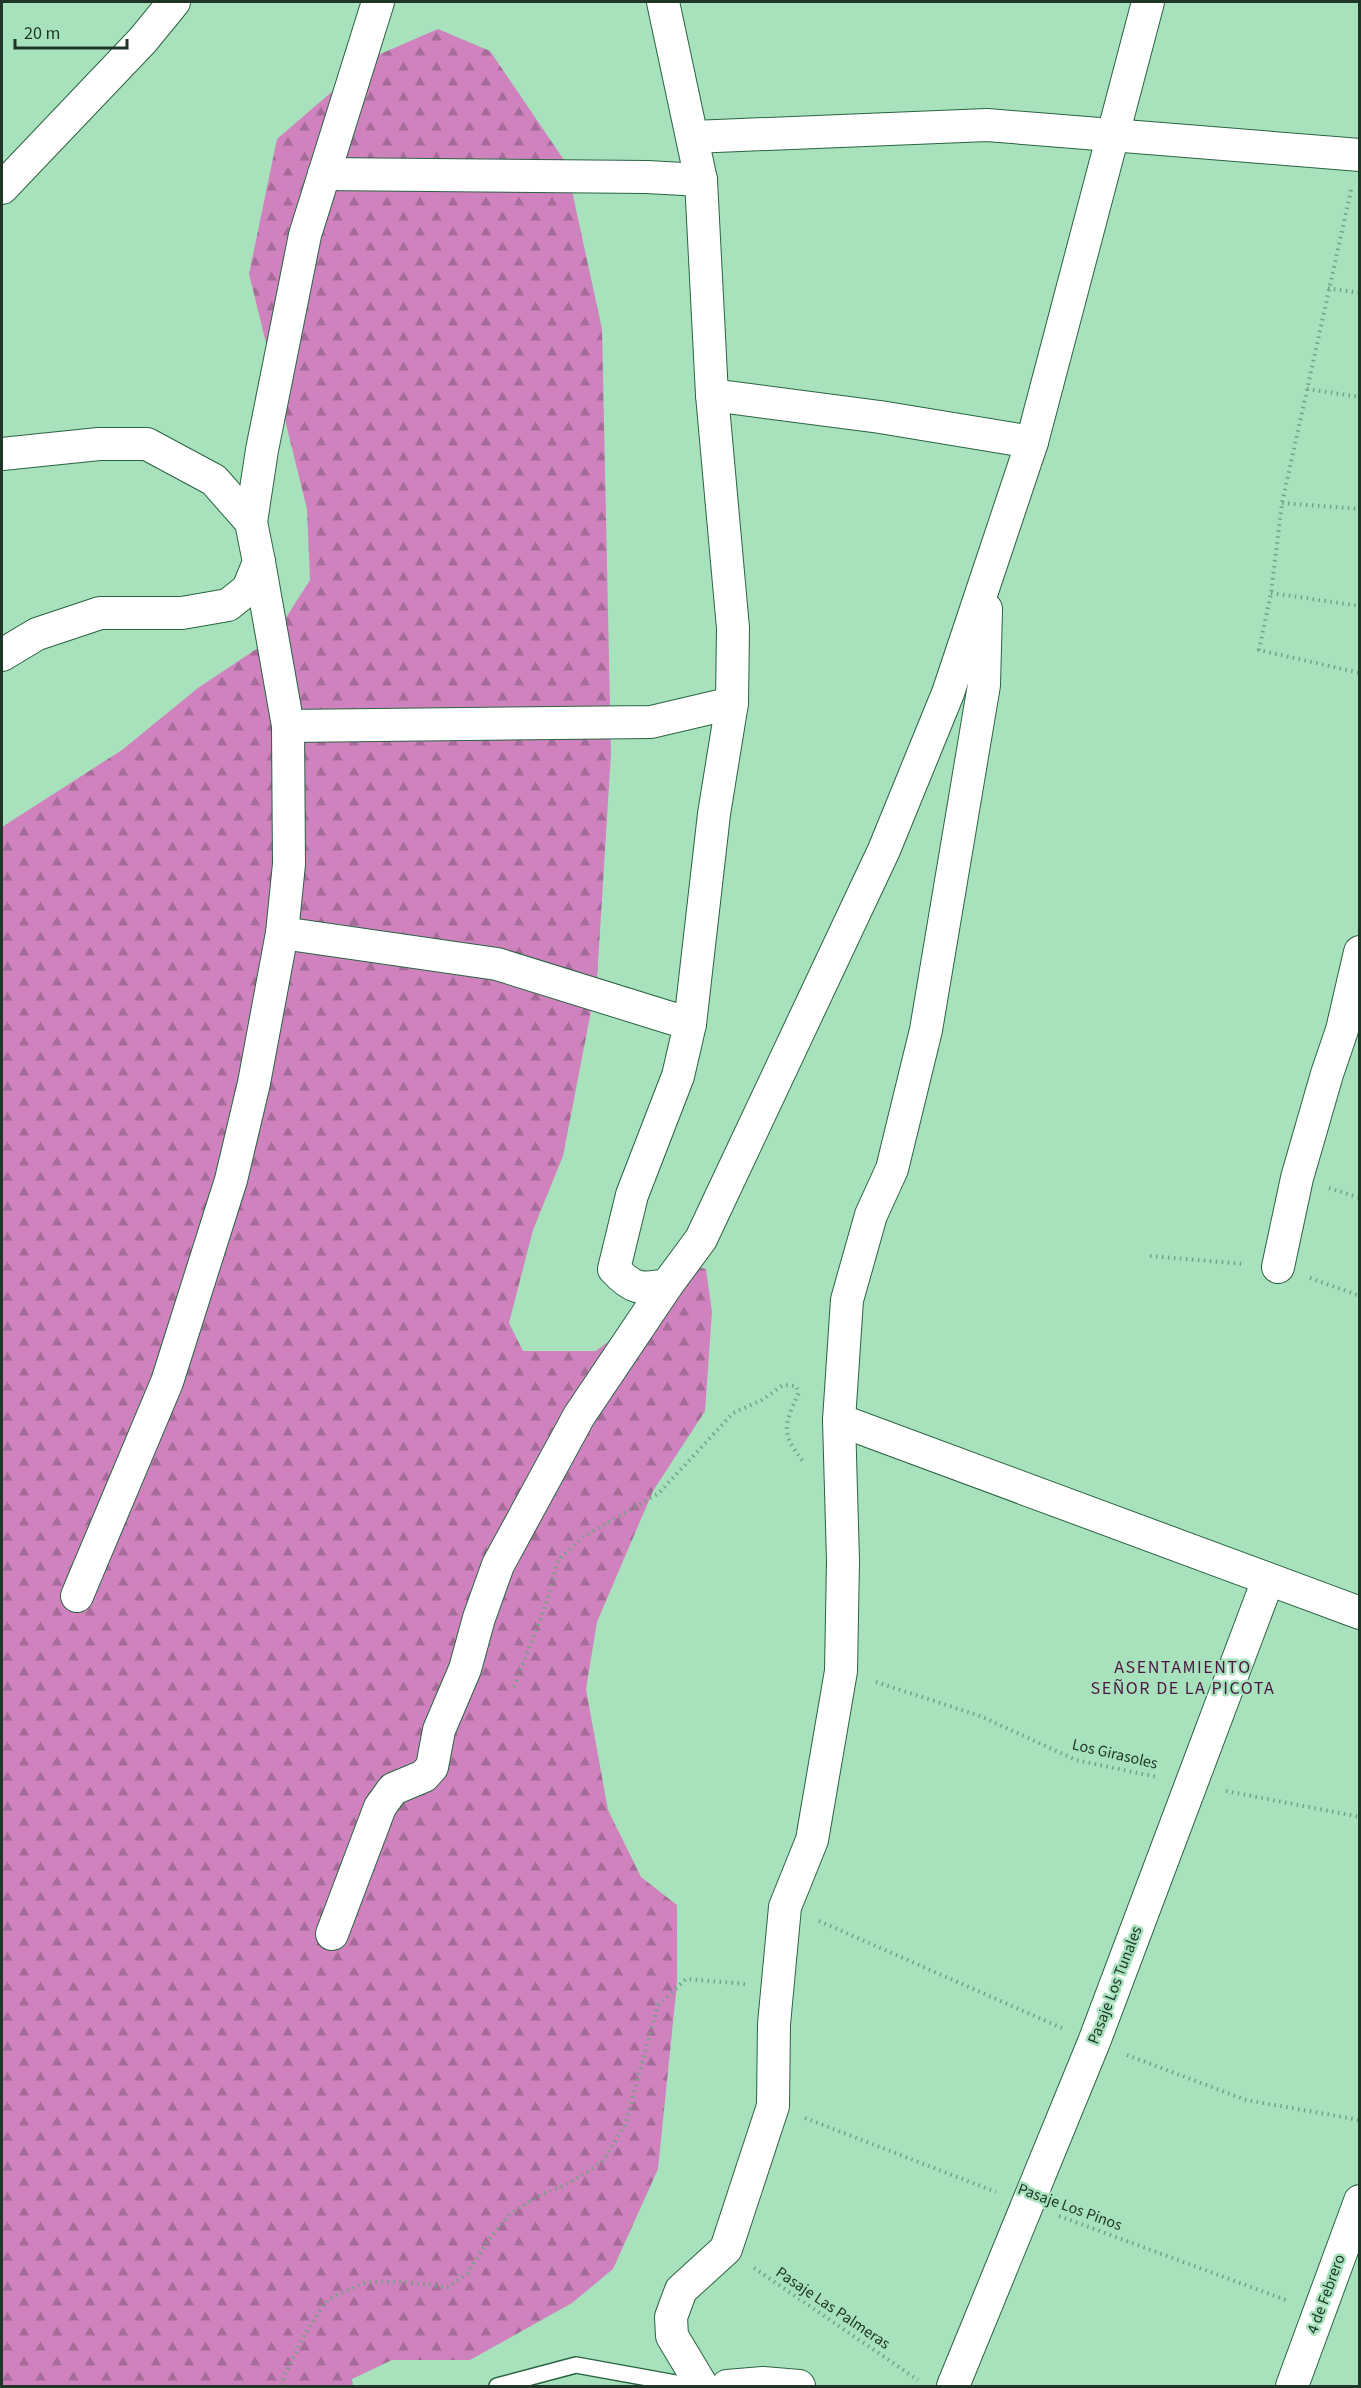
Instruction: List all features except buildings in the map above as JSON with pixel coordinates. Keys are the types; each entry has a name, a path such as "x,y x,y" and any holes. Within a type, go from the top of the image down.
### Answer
{"street":[{"path":"2,188 143,40 174,2"},
{"path":"77,1596 167,1382 231,1180 254,1083 282,933 289,864 288,726 251,522 262,450 305,235 378,2"},
{"path":"663,2 701,180 712,395 733,628 732,703 714,814 690,1024 678,1076 632,1195 614,1269 627,1284 650,1288 667,1285"},
{"path":"332,1934 380,1807 393,1789 424,1776 432,1767 439,1730 465,1669 479,1618 498,1565 579,1416 667,1285 701,1239 884,850 948,693 1032,442 1148,2"},
{"path":"693,137 987,125 1359,154"},
{"path":"324,174 647,177 701,180"},
{"path":"712,395 880,417 1032,442"},
{"path":"2,454 99,444 147,444 214,480 251,522"},
{"path":"2,655 37,634 100,613 182,613 228,604 248,589 259,562"},
{"path":"702,2386 680,2353 672,2336 671,2317 681,2290 726,2249 773,2106 774,2024 785,1906 812,1840 841,1671 843,1562 839,1420 847,1300 871,1215 892,1169 926,1030 984,685 988,569"},
{"path":"288,726 651,722 732,703"},
{"path":"282,933 497,964 690,1024"},
{"path":"1278,1267 1297,1178 1342,1030 1359,952"},
{"path":"839,1420 1359,1613"},
{"name":"Pasaje Los Tunales","path":"953,2386 1094,2042 1268,1580"},
{"name":"4 de Febrero","path":"1292,2386 1359,2201"},
{"path":"727,2386 763,2383 799,2386"}],"lane":[{"path":"497,2386 576,2364 692,2386"}],"path":[{"path":"1359,189 1352,188 1328,288 1282,503 1271,593 1259,650 1359,673"},
{"path":"1328,288 1359,293"},
{"path":"1307,389 1359,397"},
{"path":"1282,503 1359,509"},
{"path":"1271,593 1359,606"},
{"path":"514,1687 545,1607 558,1560 583,1537 659,1493 733,1413 762,1400 783,1385 796,1386 799,1392 786,1426 787,1441 805,1465"},
{"name":"Los Girasoles","path":"841,1671 980,1716 1076,1760 1359,1817"},
{"path":"283,2386 283,2378 306,2332 328,2299 366,2282 405,2282 448,2287 468,2273 487,2242 510,2214 540,2195 568,2184 602,2162 625,2125 658,2005 686,1979 720,1980 755,1988 766,1993 774,2024"},
{"name":"Pasaje Los Pinos","path":"773,2106 1320,2312"},
{"name":"Pasaje Las Palmeras","path":"726,2249 927,2386"}],"green space":[{"path":"438,29 490,51 566,163 602,329 611,753 597,980 563,1156 533,1230 509,1323 523,1351 596,1351 650,1309 673,1261 706,1269 712,1312 705,1411 653,1491 597,1622 586,1689 608,1810 641,1877 677,1905 677,1983 658,2169 613,2269 572,2303 470,2360 392,2360 352,2379 353,2386 2,2386 2,827 122,750 198,688 273,638 310,580 307,509 249,274 277,139 371,58"}],"district":[{"name":"ASENTAMIENTO SEÑOR DE LA PICOTA","path":"1183,1677"}]}
